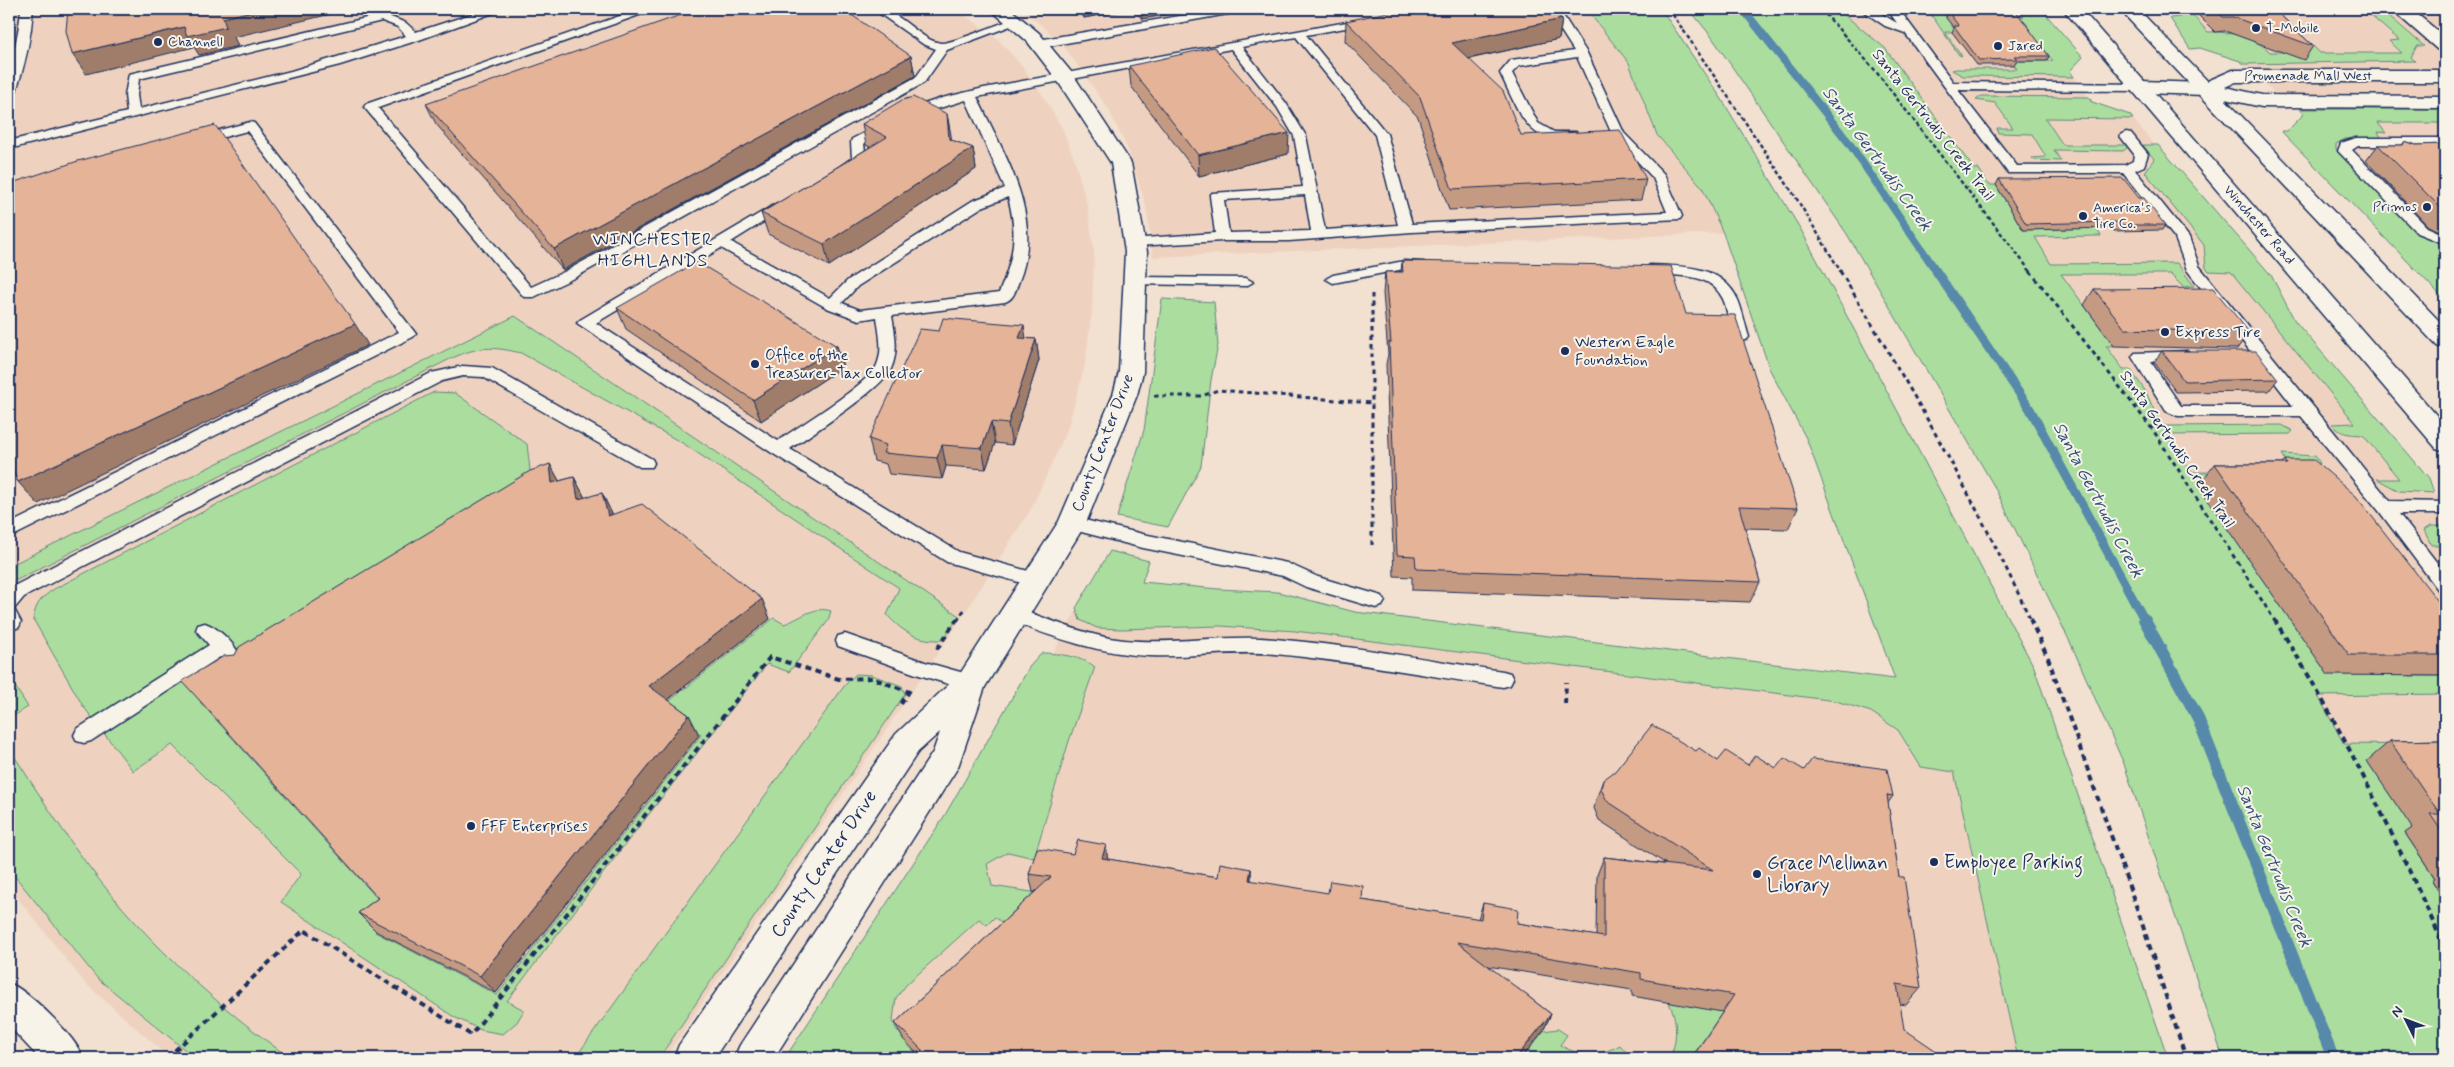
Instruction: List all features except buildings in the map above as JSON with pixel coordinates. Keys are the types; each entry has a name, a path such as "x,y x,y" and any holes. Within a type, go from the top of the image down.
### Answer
{"street":[{"name":"Winchester Road","path":"2072,9 2445,442"},
{"path":"2128,9 2445,341"},
{"path":"2400,9 2445,46"},
{"name":"County Center Drive","path":"692,1058 907,743 971,683 1016,615 1072,523 1124,395 1131,372 1135,242 1120,164 1065,77 1038,44 1007,16"},
{"name":"Promenade Mall West","path":"2206,89 2233,76 2445,76"},
{"path":"2141,87 2206,89"},
{"name":"Promenade Mall West","path":"2206,89 2262,101 2445,102"},
{"name":"County Center Drive","path":"753,1058 947,757 971,683"},
{"path":"9,1001 65,1058"}],"lane":[{"path":"9,94 18,68 26,27 27,9"},
{"path":"9,145 227,92 415,38 498,9"},
{"path":"650,9 370,107 528,294 580,269 920,80 943,47 1007,16"},
{"path":"879,9 927,42 943,47"},
{"path":"1038,44 1239,9"},
{"path":"1135,242 1222,237 1319,235 1406,228 1675,216 1659,177 1613,134 1581,53 1552,9"},
{"path":"1866,9 1897,28 1909,31"},
{"path":"1897,9 1898,16 2013,170 2127,169 2139,163 2141,154 2126,136"},
{"path":"134,114 131,95 133,77 253,50 382,17 402,25 415,38"},
{"path":"835,174 859,160 857,142 918,110 970,96 1152,58 1235,46 1380,19"},
{"path":"1299,34 1381,134 1406,228"},
{"path":"1235,46 1282,106 1300,136 1319,235"},
{"path":"1580,135 1552,136 1533,125 1506,73 1515,63 1581,53"},
{"path":"1949,86 2141,87"},
{"path":"721,242 832,305 859,315 1005,297 1020,252 1020,216 1012,190 970,96"},
{"path":"9,532 408,334 250,126 183,144"},
{"path":"2444,143 2356,142 2346,146 2345,152 2422,230 2445,240"},
{"path":"2127,169 2182,237 2192,267 2305,411 2385,507 2445,586"},
{"path":"832,305 853,283 977,204 1012,190"},
{"path":"1222,237 1217,196 1311,191"},
{"path":"794,198 585,323 778,449 953,556 1037,580"},
{"path":"1333,279 1404,265 1434,266"},
{"path":"1632,269 1681,270 1717,281 1728,296 1745,350"},
{"path":"1135,281 1246,282"},
{"path":"778,449 862,389 882,369 889,348 884,313"},
{"path":"2203,355 2143,355 2140,357 2172,407 2178,411 2305,411"},
{"path":"2243,355 2262,356"},
{"path":"9,604 18,592 437,377 463,371 486,372 646,463"},
{"path":"2385,507 2445,508"},
{"path":"1072,523 1143,541 1287,570 1312,582 1376,602"},
{"path":"9,615 12,622 9,624"},
{"path":"1016,615 1077,638 1122,647 1153,649 1219,645 1274,646 1503,679"},
{"path":"205,630 246,669"},
{"path":"845,641 923,669 971,683"},
{"path":"84,734 222,646"}],"path":[{"path":"1669,9 1805,212 1910,388 2007,568 2048,658 2140,917 2186,1058"},
{"name":"Santa Gertrudis Creek Trail","path":"1821,9 1874,69 2153,430 2299,658 2383,812 2445,948"},
{"path":"1372,294 1372,545"},
{"path":"1124,395 1185,397 1202,396 1218,390 1372,403"},
{"path":"167,1058 304,930 471,1035 770,657 838,680 872,678 909,692"},
{"path":"1565,704 1566,682"}],"shaded area":[{"path":"9,9 956,9 999,40 1023,67 1042,94 1063,130 1075,161 1088,208 1094,253 1092,312 1084,369 1067,430 1031,509 964,614 665,1058 170,1058 85,983 9,887"},
{"path":"1022,9 1586,9 1629,63 1657,135 1702,187 1723,233 1153,257 1146,206 1129,152 1109,110 1061,42"},
{"path":"1826,9 2041,9 2083,57 2070,71 2092,102 2130,115 2154,145 2158,145 2271,275 2295,321 2429,478 2434,493 2445,506 2445,937"},
{"path":"2171,9 2445,9 2445,300 2281,131 2287,131 2304,114 2300,109 2291,109 2240,61 2200,48 2190,49 2170,18 2180,17"},
{"path":"1110,551 1149,561 1142,582 1278,592 1355,612 1895,679 2168,1058 785,1058 945,815 1030,666 1042,653 1053,653"}],"green space":[{"path":"1586,9 1661,9 1721,98 1801,230 2034,667 2168,1058 2018,1058 1954,772 1921,767 1898,730 1871,712 1836,701 1295,631 1220,626 1097,628 1080,620 1076,608 1110,551 1149,561 1142,582 1278,592 1355,612 1895,679 1807,440 1770,370 1723,233 1702,187 1657,135 1629,63"},
{"path":"1689,9 1854,10 1842,13 1885,48 1974,169 1979,169 1989,185 1996,185 2023,230 2096,228 2101,236 2035,237 2051,264 2177,263 2194,286 2183,287 2170,274 2061,274 2114,346 2106,346 2123,369 2130,369 2146,392 2161,426 2282,425 2293,431 2290,434 2166,435 2192,472 2293,473 2282,454 2315,456 2320,463 2318,465 2408,674 2410,676 2443,676 2445,678 2445,694 2318,696 2344,744 2445,745 2415,833 2405,833 2436,880 2432,881 2445,901 2445,1058 2223,1058 2124,764 2071,644 1994,486 1847,234 1711,36"},
{"path":"1998,9 2041,9 2083,57 2070,71 2074,77 1963,76 1952,70 2017,69 2011,61 2053,61 2028,29 2027,24 2019,18 2024,16 2021,13 2011,13"},
{"path":"2171,9 2187,9 2208,32 2241,36 2257,42 2270,52 2295,52 2309,42 2320,53 2402,53 2389,41 2399,40 2363,9 2381,9 2424,46 2417,46 2411,57 2415,61 2244,64 2200,48 2190,49 2170,18 2180,17"},
{"path":"1930,13 1943,13 1957,32 1945,32 1962,56 1959,55"},
{"path":"1982,96 2089,97 2092,102 2130,115 2133,119 2045,118 2063,145 2128,145 2127,148 2123,151 2054,150 2061,161 2034,160 2032,158 2046,157 2032,134 1998,133 1997,128 2013,128 1995,103 1976,100"},
{"path":"2300,109 2445,109 2445,123 2378,123 2386,133 2378,132 2380,138 2345,139 2336,144 2336,149 2413,228 2445,243 2445,300 2281,131 2287,131 2304,114"},
{"path":"2143,145 2158,145 2271,275 2295,321 2429,478 2434,493 2399,491 2377,479 2399,479 2363,435 2349,434 2335,428 2332,424 2355,423 2231,272 2209,271 2206,268 2204,245 2145,172 2154,159"},
{"path":"1162,299 1214,302 1218,345 1211,380 1201,466 1168,527 1117,517 1144,430"},
{"path":"515,316 959,616 944,640 919,638 906,632 887,615 899,588 684,444 521,353 490,348 473,350 444,362 9,584 9,566"},
{"path":"434,392 455,393 527,444 533,496 200,702 395,918 375,932 497,995 701,735 663,706 774,618 784,624 812,611 831,611 828,621 789,672 767,664 620,851 507,1001 524,1010 517,1022 503,1034 481,1030 454,1017 281,902 301,874 172,745 133,771 83,706 33,619 40,601 54,589"},
{"path":"2430,526 2445,526 2445,545 2431,545 2424,530"},
{"path":"1042,653 1077,658 1095,667 1069,741 1034,858 1008,852 987,864 992,886 1058,896 1002,923 995,917 987,925 979,919 907,984 896,998 893,1020 896,1029 921,1058 785,1058 945,815 1030,666"},
{"path":"856,674 872,675 902,686 905,694 659,1058 575,1058 845,685"},
{"path":"9,677 28,707 9,719"},
{"path":"9,748 85,861 140,927 212,997 290,1058 195,1058 97,978 9,869"},
{"path":"1668,1002 1728,1004 1691,1058 1669,1058 1674,1045 1676,1030 1674,1015"},
{"path":"1558,1029 1567,1035 1560,1045 1567,1049 1590,1054 1613,1049 1620,1045 1625,1051 1626,1058 1522,1058 1543,1031"}],"waterway":[{"name":"Santa Gertrudis Creek","path":"1743,9 1849,143 1937,272"},
{"name":"Santa Gertrudis Creek","path":"1936,271 2030,409 2145,621"},
{"name":"Santa Gertrudis Creek","path":"2144,619 2197,716 2333,1058"}],"place":[{"name":"T-Mobile","path":"2256,28"},
{"name":"Channell","path":"158,42"},
{"name":"Jared","path":"1998,46"},
{"name":"Primos","path":"2427,207"},
{"name":"America's Tire Co.","path":"2083,216"},
{"name":"Express Tire","path":"2165,332"},
{"name":"Western Eagle Foundation","path":"1565,351"},
{"name":"Office of the Treasurer-Tax Collector","path":"755,364"},
{"name":"FFF Enterprises","path":"471,826"},
{"name":"Employee Parking","path":"1934,862"},
{"name":"Grace Mellman Library","path":"1757,874"}],"district":[{"name":"WINCHESTER HIGHLANDS","path":"653,250"}]}
